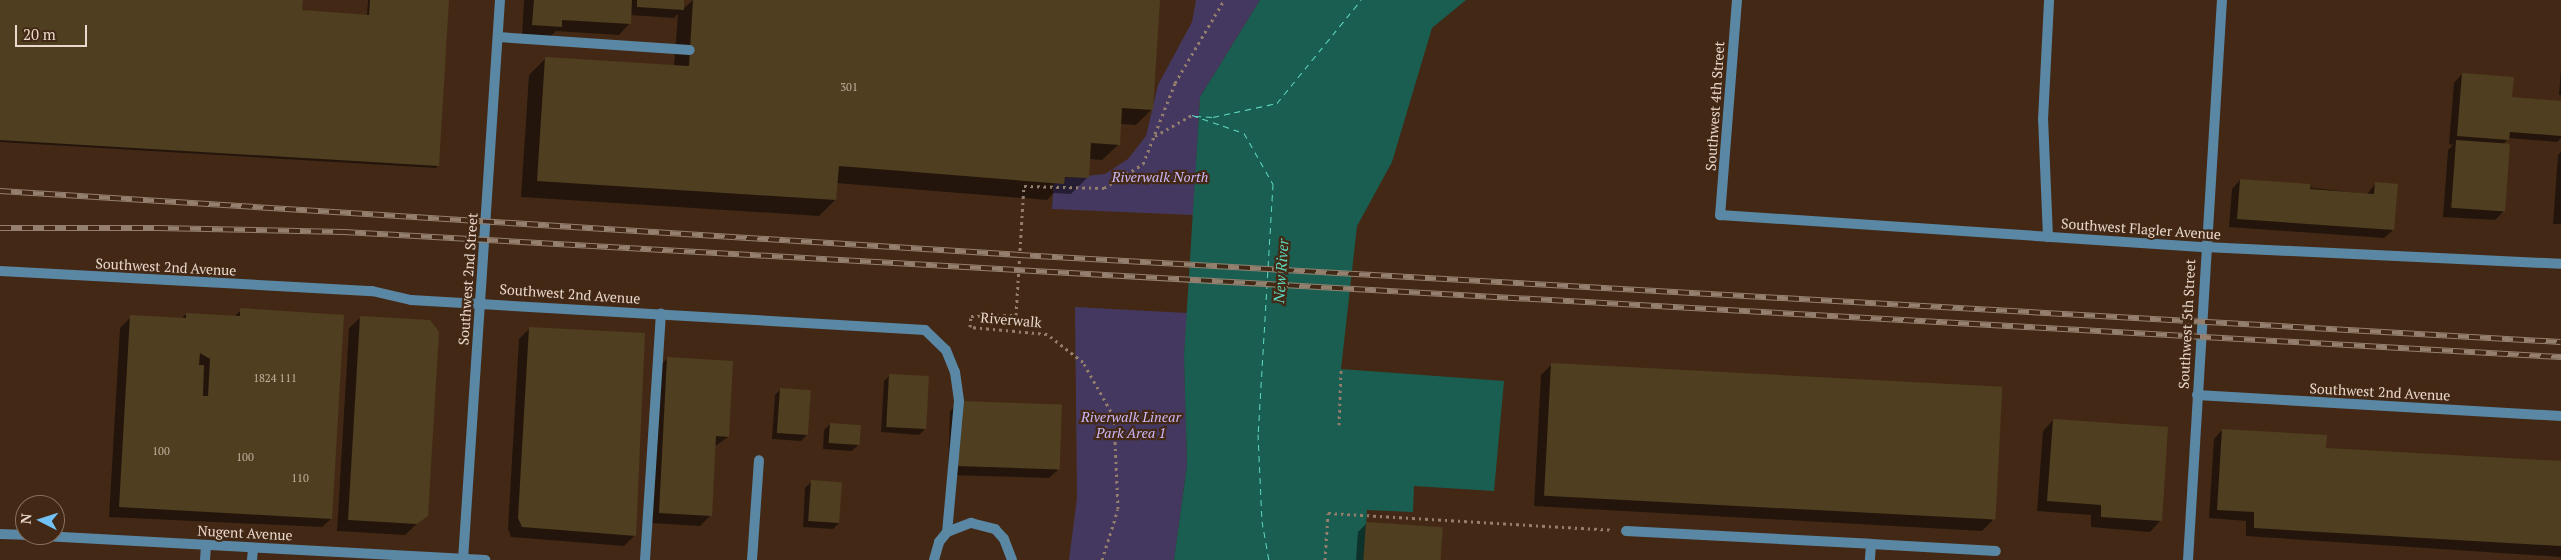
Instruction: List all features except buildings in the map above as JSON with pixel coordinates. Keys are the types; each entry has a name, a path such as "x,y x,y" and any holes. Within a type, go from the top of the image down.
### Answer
{"street":[{"name":"Southwest 2nd Street","path":"463,560 500,0"},
{"name":"Southwest 4th Street","path":"1720,215 1737,0"},
{"path":"2048,237 2043,120 2049,0"},
{"name":"Southwest 5th Street","path":"2188,560 2205,247 2222,0"},
{"path":"498,37 690,50"},
{"name":"Southwest Flagler Avenue","path":"1720,215 2205,247 2561,264"},
{"name":"Southwest 2nd Avenue","path":"0,271 372,291 411,300 480,302 925,330 946,350 956,372 958,401 947,532"},
{"path":"645,560 661,314"},
{"name":"Southwest 2nd Avenue","path":"2198,395 2561,416"},
{"path":"752,560 759,460"},
{"path":"934,560 939,542 947,532 964,524 983,524 1004,538 1012,560"},
{"path":"1626,531 1996,551"},
{"name":"Nugent Avenue","path":"0,534 15,535"},
{"name":"Nugent Avenue","path":"65,537 485,560"},
{"path":"1870,560 1871,544"},
{"path":"205,560 206,545"},
{"path":"252,548 252,560"}],"path":[{"path":"1154,136 1175,83 1224,0"},
{"path":"1154,136 1192,116"},
{"name":"Riverwalk","path":"1102,560 1118,510 1114,417 1083,362 1047,334 970,327 971,316 1016,315 1024,186 1104,188 1143,164 1154,136"},
{"path":"1339,425 1341,370"},
{"path":"1325,560 1328,513 1626,531"}],"green space":[{"name":"Riverwalk North","path":"1196,0 1260,0 1200,97 1193,215 1052,209 1054,179 1105,174 1128,159 1146,136 1158,85 1192,22"},
{"name":"Riverwalk Linear Park Area 1","path":"1075,307 1187,313 1184,356 1187,465 1174,560 1069,560 1077,498"}],"water":[{"name":"New River","path":"1260,0 1466,0 1432,28 1392,162 1357,226 1341,369 1504,381 1494,491 1414,486 1413,512 1367,510 1364,560 1174,560 1187,465 1184,356 1200,97"}],"ferry route":[{"path":"1195,116 1213,117 1277,103 1361,0"},
{"path":"1192,115 1244,133 1273,184 1258,434 1262,521 1269,560"}],"railway":[{"path":"0,191 1019,255 2561,342"},
{"path":"0,228 157,228 344,232 2561,357"}]}
